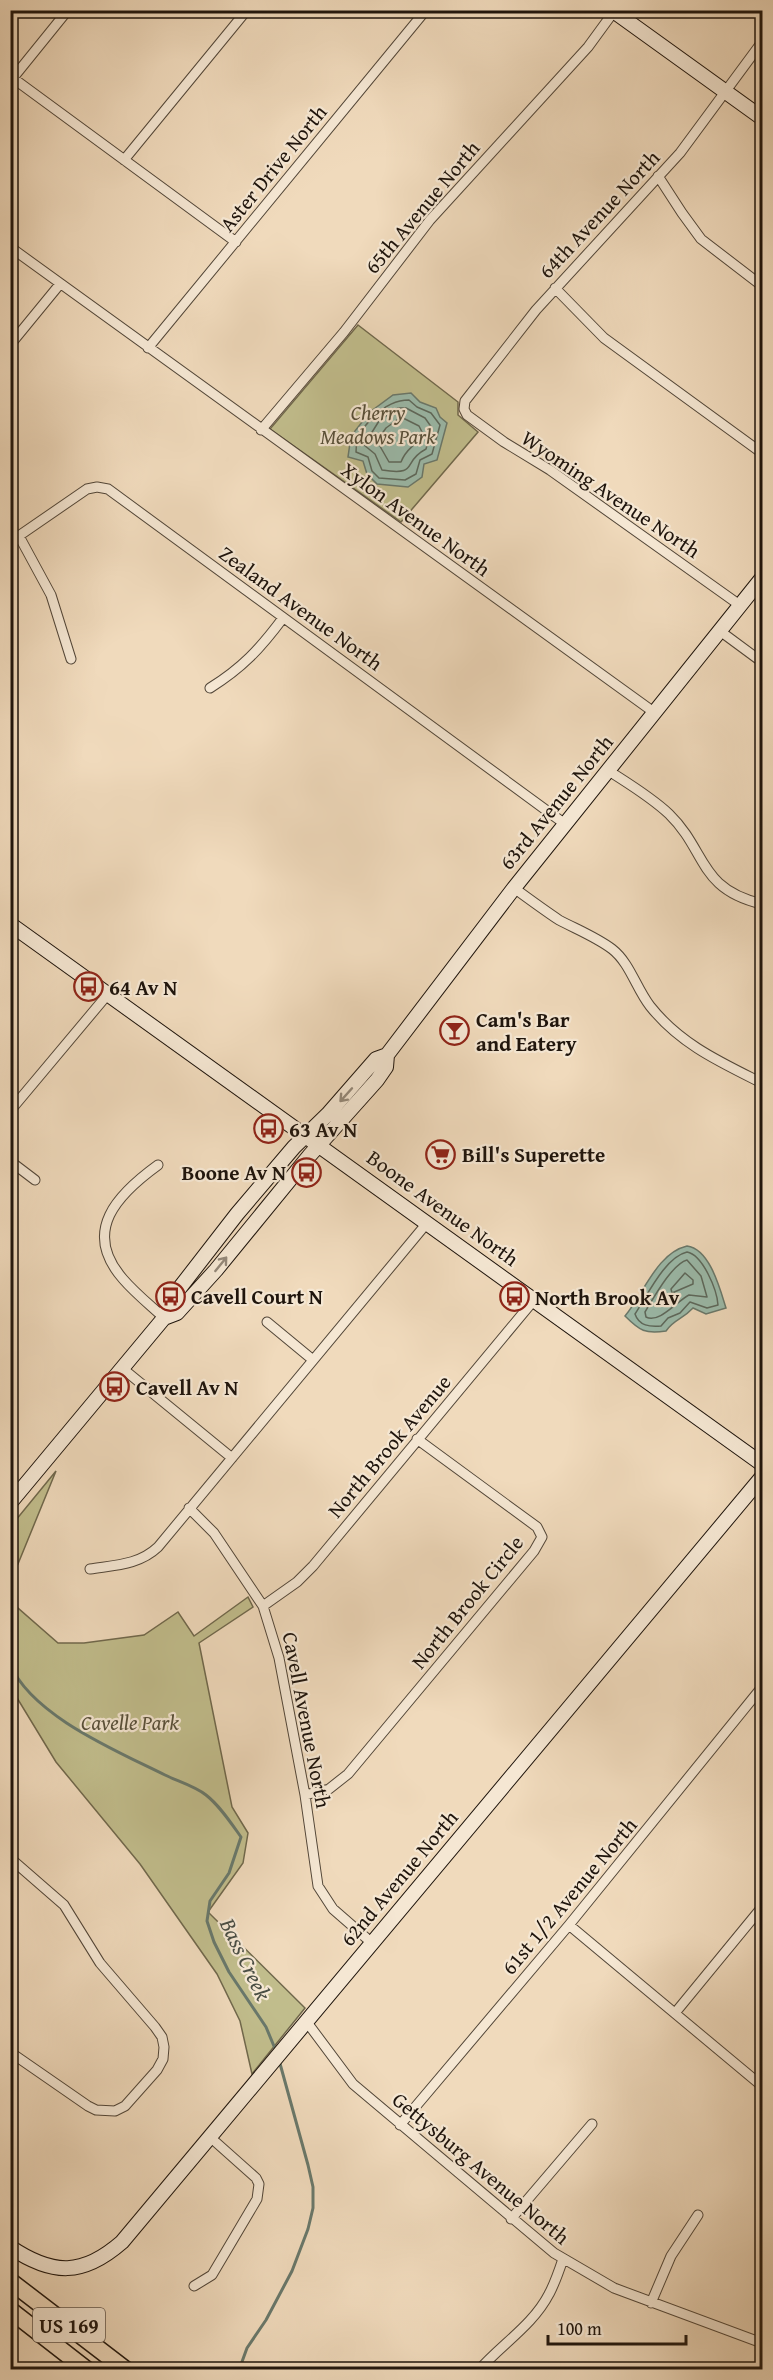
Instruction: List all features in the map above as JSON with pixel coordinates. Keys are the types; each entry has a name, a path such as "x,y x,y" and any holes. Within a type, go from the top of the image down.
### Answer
{"highway":[{"name":"US 169","path":"10,2281 126,2370"},
{"name":"US 169","path":"10,2310 87,2370"}],"street":[{"path":"68,10 12,77 236,242"},
{"path":"124,160 247,10"},
{"name":"Aster Drive North","path":"148,348 426,10"},
{"path":"613,11 762,117"},
{"name":"65th Avenue North","path":"261,430 344,332 430,220 588,47 613,11"},
{"name":"64th Avenue North","path":"464,409 465,401 555,288 699,129 762,42"},
{"path":"658,176 701,238 762,286"},
{"name":"Xylon Avenue North","path":"10,247 655,713"},
{"path":"10,345 60,284"},
{"path":"555,288 604,338 762,453"},
{"name":"Wyoming Avenue North","path":"464,409 466,415 550,470 741,606"},
{"name":"Zealand Avenue North","path":"15,539 87,489 97,487 108,489 565,824"},
{"path":"15,539 51,595 71,658"},
{"name":"63rd Avenue North","path":"164,1318 177,1313 216,1270 319,1144 386,1067 387,1055 514,888 762,578"},
{"path":"210,688 251,659 283,618"},
{"path":"720,631 762,662"},
{"path":"609,771 668,814 688,839 712,878 742,898 762,904"},
{"path":"514,888 558,919 613,949 623,960 649,1004 686,1042 707,1056 762,1083"},
{"name":"Boone Avenue North","path":"10,924 762,1464"},
{"path":"10,1111 108,994"},
{"name":"63rd Avenue North","path":"10,1503 164,1318 168,1303 202,1259 305,1136 328,1114 376,1059 387,1055"},
{"path":"10,1161 35,1180"},
{"path":"158,1164 120,1197 106,1222 105,1237 107,1252 122,1278 164,1318"},
{"path":"90,1569 142,1559 158,1546 427,1223"},
{"name":"North Brook Avenue","path":"263,1606 297,1582 313,1566 534,1300"},
{"path":"267,1322 313,1360"},
{"path":"122,1368 231,1458"},
{"name":"North Brook Circle","path":"305,1795 329,1789 348,1774 534,1551 542,1537 537,1527 417,1439"},
{"name":"62nd Avenue North","path":"10,2247 45,2265 59,2268 87,2266 111,2251 129,2233 762,1478"},
{"name":"Cavell Avenue North","path":"189,1508 214,1533 263,1606 279,1658 305,1795 318,1886 333,1909 372,1943"},
{"name":"61st 1/2 Avenue North","path":"400,2125 569,1925 762,1687"},
{"path":"10,1858 64,1905 100,1963 162,2037 164,2047 163,2059 158,2070 125,2106 116,2111 96,2110 10,2052"},
{"path":"675,2013 762,1907"},
{"path":"569,1925 762,2086"},
{"name":"Gettysburg Avenue North","path":"306,2021 353,2084 511,2219 563,2259 614,2288 762,2343"},
{"path":"511,2219 592,2124"},
{"path":"194,2286 212,2275 259,2192 256,2178 210,2137"},
{"path":"651,2303 671,2256 698,2215"},
{"path":"479,2370 526,2325 537,2311 549,2295 563,2259"}],"green space":[{"name":"Cherry Meadows Park","path":"358,325 458,402 458,415 478,432 401,522 270,429"},
{"path":"56,1471 11,1581 11,1526"},
{"name":"Cavelle Park","path":"248,1597 253,1607 199,1643 232,1807 248,1833 243,1863 208,1912 305,2008 252,2074 240,2021 217,1974 140,1864 56,1762 11,1688 11,1602 58,1643 84,1643 144,1635 178,1612 194,1636"}],"water":[{"path":"411,393 420,402 436,408 440,417 447,423 437,460 424,464 422,477 408,487 377,484 367,474 363,461 348,457 351,436 370,412 393,395"},
{"path":"687,1246 702,1254 708,1262 726,1308 706,1314 693,1308 666,1331 648,1332 639,1328 625,1316 659,1265 677,1250"}],"waterway":[{"name":"Bass Creek","path":"10,1664 21,1683 56,1716 101,1743 202,1792 221,1809 241,1837 229,1873 210,1901 207,1921 214,1942 229,1972 266,2027 276,2051"},
{"name":"Bass Creek","path":"239,2370 247,2348 266,2320 292,2271 308,2229 313,2208 313,2187 308,2165 279,2060"}],"place":[{"name":"64 Av N","path":"88,987"},
{"name":"Cam's Bar and Eatery","path":"455,1031"},
{"name":"63 Av N","path":"268,1129"},
{"name":"Bill's Superette","path":"441,1154"},
{"name":"Boone Av N","path":"307,1172"},
{"name":"Cavell Court N","path":"170,1296"},
{"name":"North Brook Av","path":"514,1297"},
{"name":"Cavell Av N","path":"115,1387"}]}
